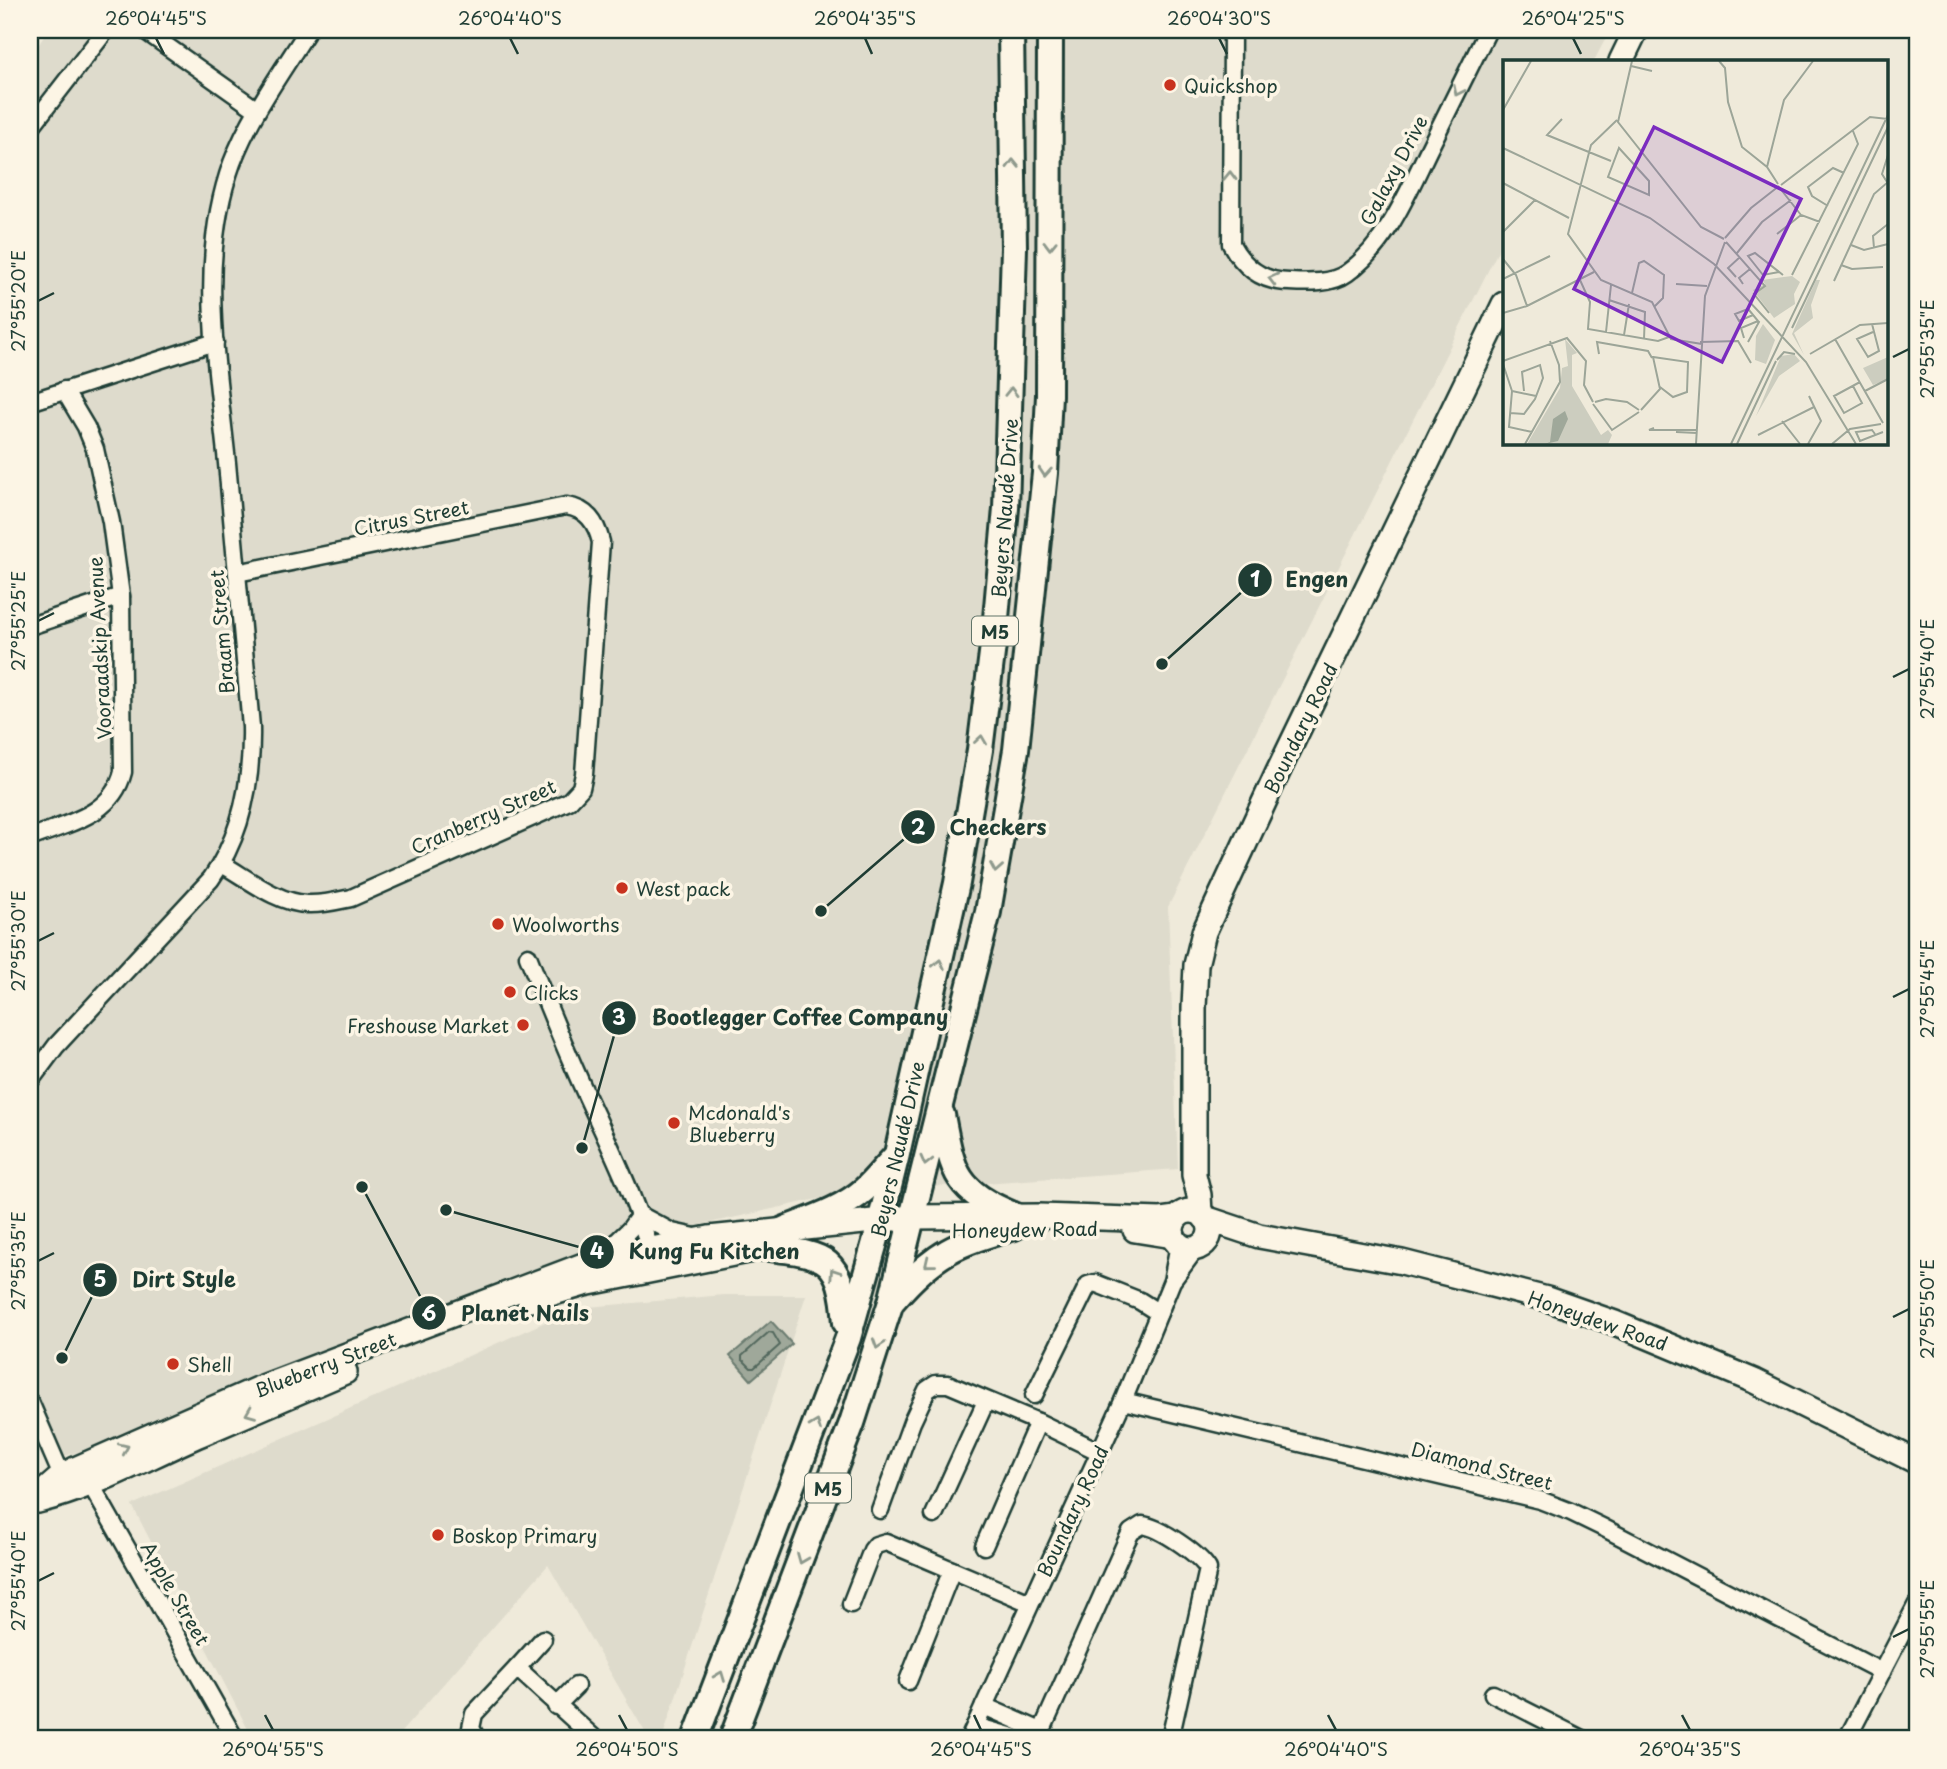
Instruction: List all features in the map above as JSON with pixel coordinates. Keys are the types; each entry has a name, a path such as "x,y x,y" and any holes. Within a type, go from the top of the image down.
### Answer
{"main road":[{"name":"Beyers Naudé Drive","path":"695,1739 848,1338 897,1154 957,883 980,750 1006,508 1014,248 1011,30"},
{"name":"Beyers Naudé Drive","path":"732,1739 825,1496 891,1302 988,912 1016,750 1039,532 1049,395 1050,30"},
{"path":"941,1104 950,1157 960,1181 973,1194 1015,1221"},
{"path":"783,1230 834,1210 852,1199 864,1190 897,1154"},
{"path":"891,1302 934,1259 1015,1221"},
{"path":"761,1247 811,1253 836,1272 844,1294 848,1338"}],"street":[{"path":"30,128 106,30"},
{"path":"144,30 257,110"},
{"name":"Braam Street","path":"30,1081 56,1046 211,879 222,864 243,809 251,754 215,341 212,264 219,213 232,163 257,110 308,30"},
{"name":"Galaxy Drive","path":"1232,30 1231,244 1246,265 1264,278 1275,282 1296,283 1330,281 1343,276 1368,254 1385,233 1488,30"},
{"path":"1621,60 1636,30"},
{"name":"Boundary Road","path":"972,1732 1123,1401 1172,1282 1199,1195 1194,1175 1194,1008 1196,965 1201,940 1278,772 1503,306"},
{"path":"30,402 215,341"},
{"name":"Vooraadskip Avenue","path":"30,838 87,816 110,800 119,788 125,751 121,596 111,522 95,449 65,390"},
{"name":"Citrus Street","path":"237,573 566,506 580,508 590,516"},
{"name":"Cranberry Street","path":"222,864 289,901 307,904 338,901 351,898 569,801 577,794 584,774 601,542 598,528 590,516"},
{"path":"30,626 121,596"},
{"path":"528,956 640,1215 652,1259"},
{"path":"640,1215 671,1233 709,1238"},
{"path":"599,1259 630,1229 640,1215"},
{"name":"Honeydew Road","path":"879,1228 911,1224 1015,1221 1161,1220 1189,1229 1259,1236 1402,1262 1547,1299 1626,1327 1754,1381 1917,1462"},
{"name":"Blueberry Street","path":"76,1480 202,1433 448,1329 709,1238 783,1230 879,1228"},
{"name":"Blueberry Street","path":"31,1502 257,1389 599,1259 652,1259 761,1247 879,1228"},
{"path":"1034,1395 1087,1285 1095,1283 1106,1287 1140,1301 1158,1313"},
{"path":"880,1510 912,1422 927,1390 936,1384 948,1384 1098,1451"},
{"path":"934,1515 986,1401"},
{"name":"Diamond Street","path":"1123,1401 1540,1500 1604,1528 1882,1672"},
{"path":"30,1402 76,1480"},
{"path":"984,1546 1038,1422"},
{"name":"Apple Street","path":"76,1480 235,1739"},
{"path":"984,1706 1040,1735 1126,1542 1131,1532 1142,1525 1157,1528 1202,1561 1208,1569 1170,1739"},
{"path":"851,1604 872,1550 887,1542 1030,1603"},
{"path":"908,1681 952,1570"},
{"path":"1847,1739 1917,1604"},
{"path":"477,1739 471,1728 474,1714 543,1639"},
{"path":"517,1668 595,1739"},
{"path":"556,1706 576,1686"},
{"path":"1493,1695 1582,1739"},
{"path":"972,1732 1020,1739"}],"shaded area":[{"path":"48,30 1610,30 1595,60 1503,60 1503,241 1168,907 1178,1169 845,1193 655,1235 588,1256 257,1389 51,1461 30,1414 30,58"},
{"name":"Boskop Primary","path":"724,1295 806,1295 662,1739 649,1739 548,1565 395,1739 253,1739 132,1505 577,1308"}],"water":[{"path":"771,1321 792,1344 751,1380 730,1356"}],"place":[{"name":"Quickshop","path":"1170,85"},
{"name":"Engen","path":"1162,664"},
{"name":"West pack","path":"622,888"},
{"name":"Checkers","path":"821,911"},
{"name":"Woolworths","path":"498,924"},
{"name":"Clicks","path":"510,992"},
{"name":"Freshouse Market","path":"523,1025"},
{"name":"Mcdonald's Blueberry","path":"674,1123"},
{"name":"Bootlegger Coffee Company","path":"582,1148"},
{"name":"Planet Nails","path":"362,1187"},
{"name":"Kung Fu Kitchen","path":"446,1210"},
{"name":"Dirt Style","path":"62,1358"},
{"name":"Shell","path":"173,1364"},
{"name":"Boskop Primary","path":"438,1535"}]}
